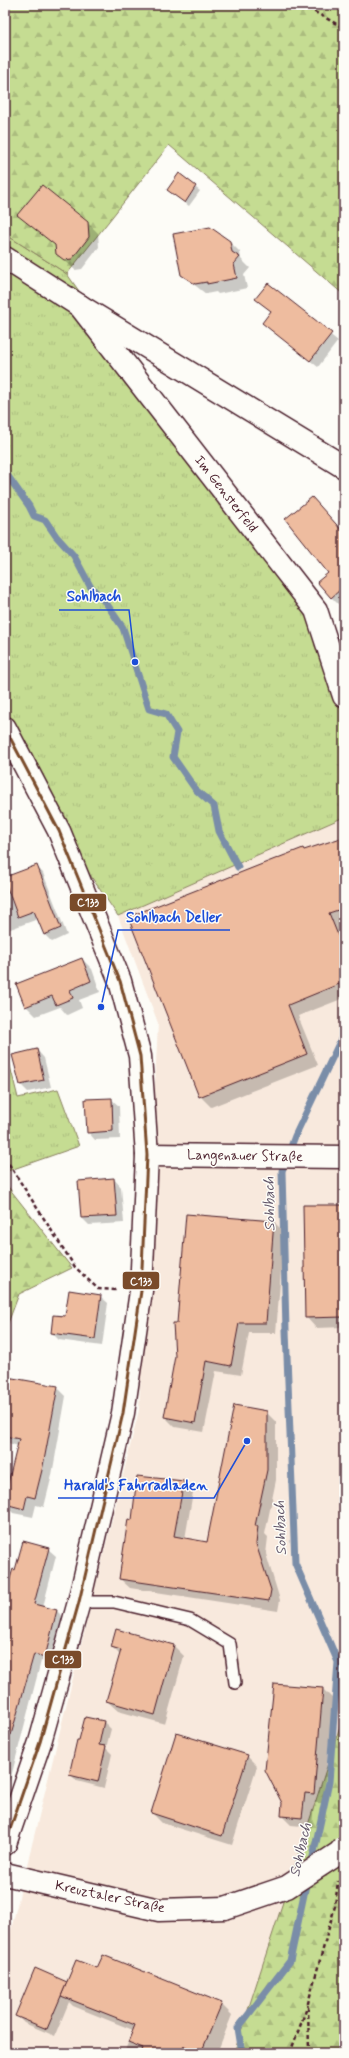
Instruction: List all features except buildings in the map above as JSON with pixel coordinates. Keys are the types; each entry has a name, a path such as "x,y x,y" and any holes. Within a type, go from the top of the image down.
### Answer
{"street":[{"name":"Im Gensterfeld","path":"5,258 80,306 344,467"},
{"name":"Im Gensterfeld","path":"80,306 316,610 344,696"},
{"path":"5,728 59,831 120,981 140,1056 146,1155 141,1291 123,1413 79,1602 40,1742 5,1844"},
{"name":"Langenauer Straße","path":"146,1155 344,1157"},
{"name":"Kreuztaler Straße","path":"5,1874 160,1910 225,1908 286,1887 339,1853 344,1847"}],"lane":[{"path":"79,1602 114,1602 190,1620 230,1644 235,1683"}],"path":[{"path":"302,5 344,28"},
{"path":"5,1158 75,1267 98,1289 141,1291"},
{"path":"290,2053 308,2003 335,1906 339,1877"},
{"path":"308,2003 309,2053"}],"shaded area":[{"path":"344,817 344,1714 234,2053 5,2053 5,1954 139,1410 158,1023 118,916"}],"green space":[{"path":"5,5 344,5 344,295 169,145 67,274 5,234"},
{"path":"5,234 67,274 306,615 344,697 344,817 118,916 5,750"},
{"path":"5,1046 18,1098 58,1089 79,1146 5,1172"},
{"path":"5,1183 72,1268 19,1294 5,1331"},
{"path":"344,1714 344,2053 234,2053"}],"waterway":[{"name":"Sohlbach","path":"5,472 29,506 34,516 45,520 56,536 74,556 90,586 106,603 123,628 149,709 166,714 177,732 173,757 196,790 214,806 219,831 238,867"},
{"name":"Sohlbach","path":"311,1866 329,1782 338,1662 295,1563 286,1330 282,1171 295,1136 344,1033"},
{"name":"Sohlbach","path":"242,2053 238,2028 290,1961 307,1880"}],"transit line":[{"name":"C133","path":"5,728 59,831 120,981 140,1056 147,1155 141,1291 123,1413 79,1602 40,1742 5,1844"}],"place":[{"name":"Sohlbach","path":"135,662"},
{"name":"Sohlbach Deller","path":"101,1007"},
{"name":"Harald's Fahrradladen","path":"247,1441"}]}
